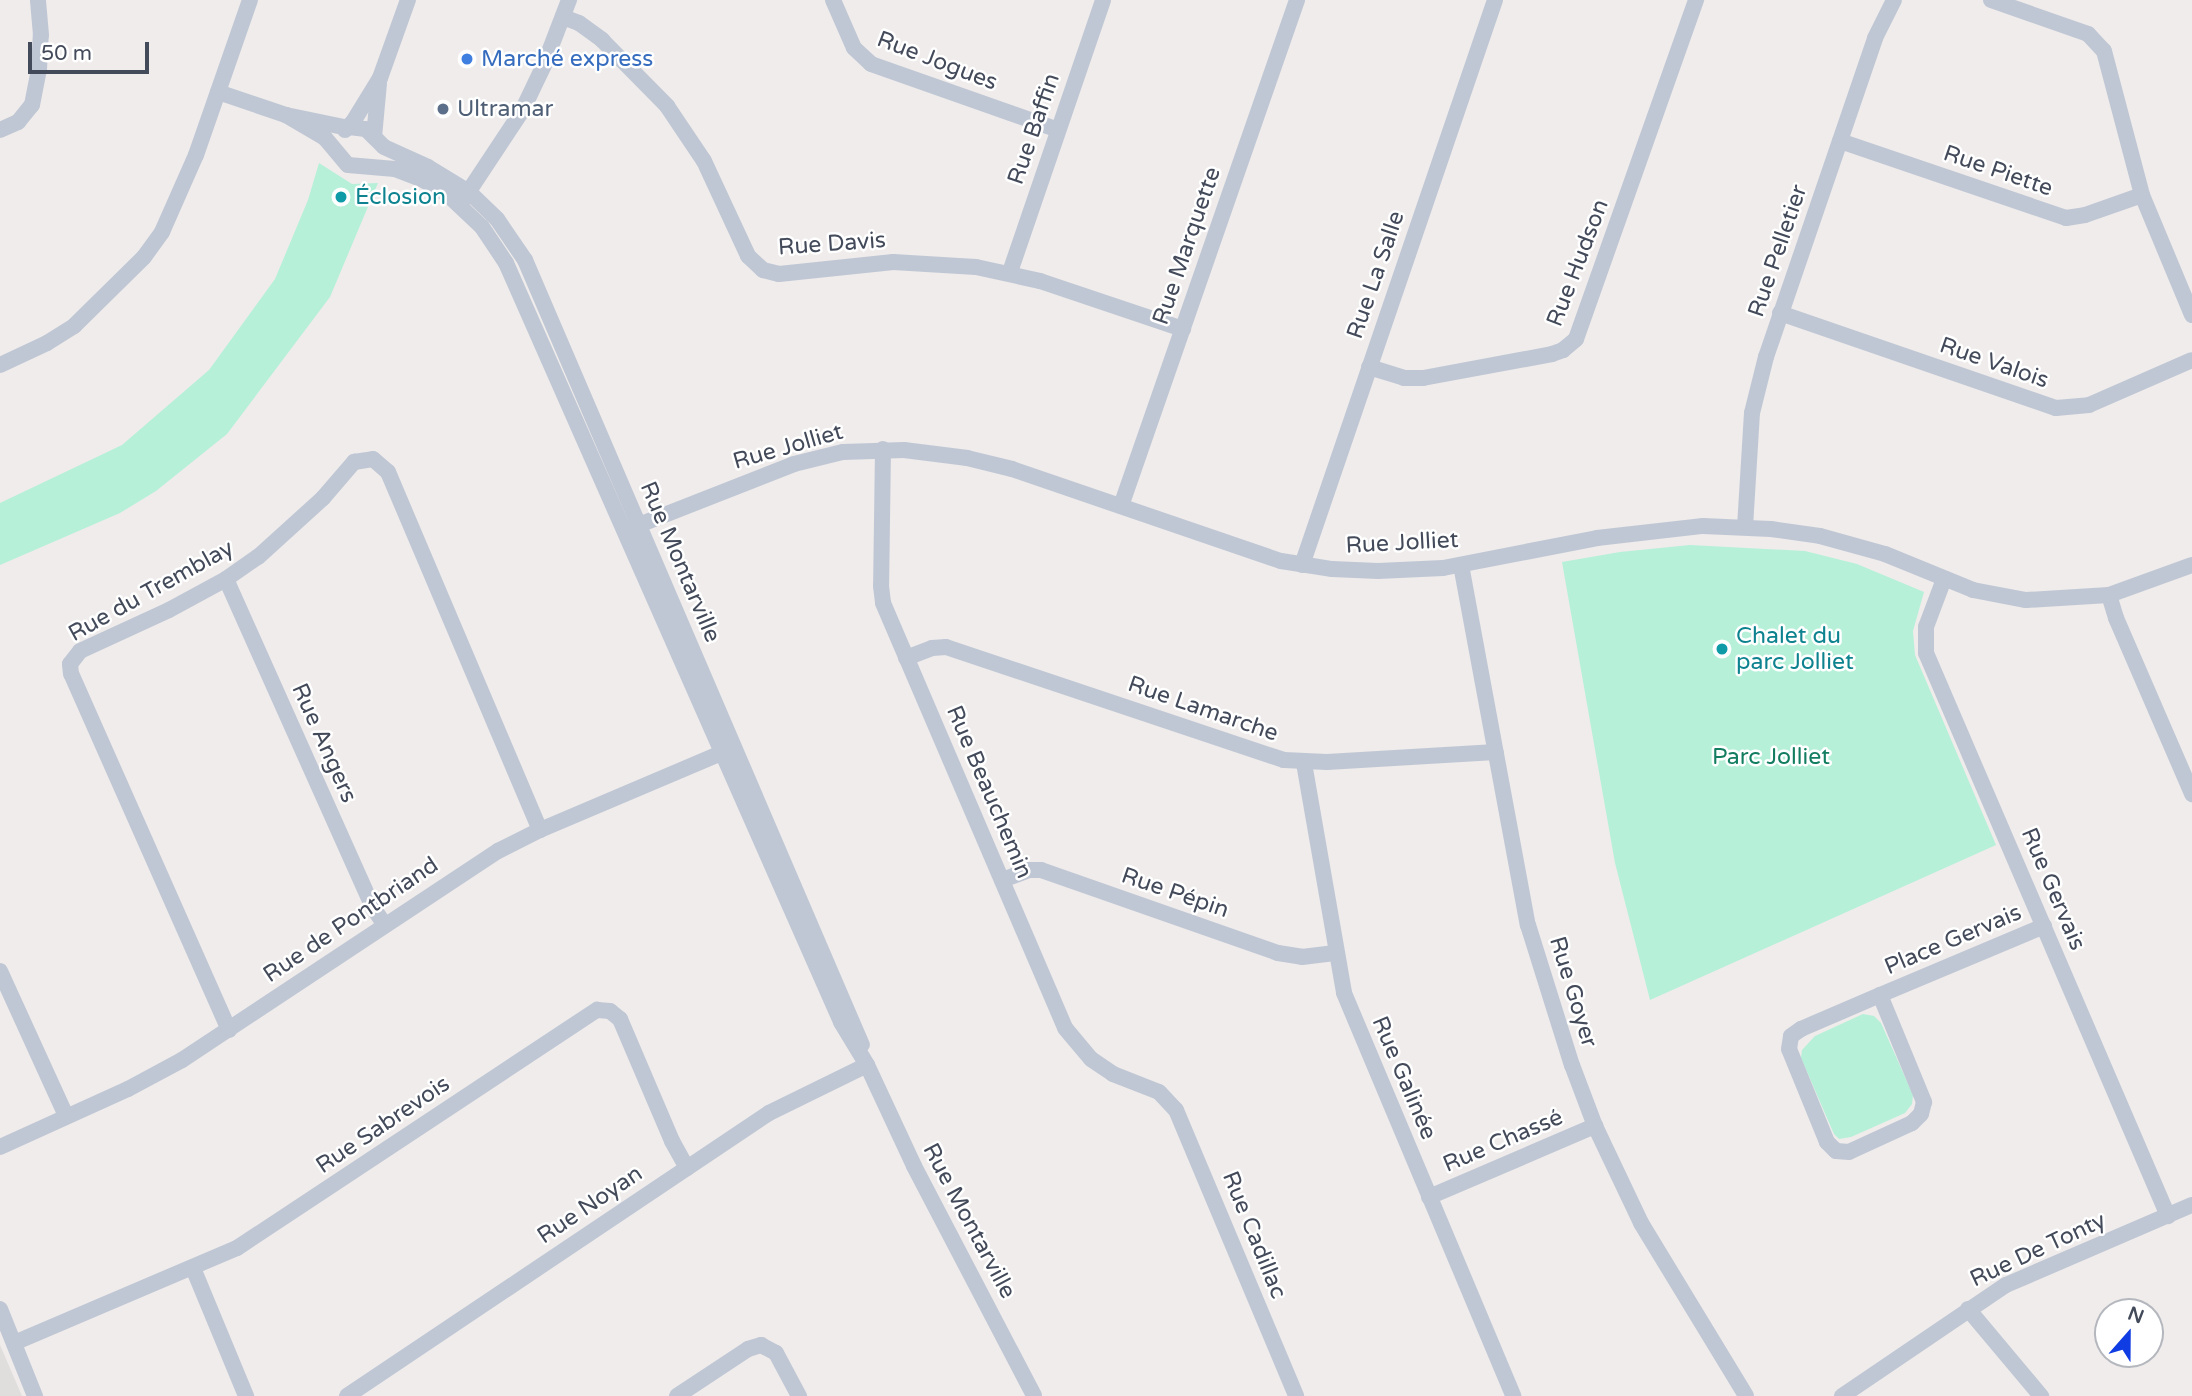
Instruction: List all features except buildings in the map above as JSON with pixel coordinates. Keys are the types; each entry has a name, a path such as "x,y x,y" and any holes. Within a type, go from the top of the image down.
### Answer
{"street":[{"path":"0,130 18,122 32,105 41,46 38,0"},
{"path":"0,365 47,343 74,326 144,257 162,232 181,192 250,0"},
{"path":"337,150 338,137 349,128 380,78 408,0"},
{"path":"464,199 522,111 569,0"},
{"name":"Rue Jogues","path":"833,0 854,48 871,64 1058,130"},
{"name":"Rue Baffin","path":"1010,272 1103,0"},
{"name":"Rue Marquette","path":"1121,506 1297,0"},
{"name":"Rue La Salle","path":"1302,565 1495,0"},
{"name":"Rue Hudson","path":"1369,367 1416,379 1552,354 1572,343 1584,321 1696,0"},
{"name":"Rue Pelletier","path":"1745,527 1752,414 1780,313 1881,24 1894,0"},
{"path":"1992,0 2088,34 2104,51 2142,195 2192,315"},
{"name":"Rue Davis","path":"563,17 579,23 602,40 667,106 704,161 748,256 763,270 779,274 843,265 914,262 1010,272 1183,329"},
{"path":"356,166 373,158 380,78"},
{"name":"Rue Montarville","path":"218,92 286,115 349,128 364,128 374,138 464,199 506,263 633,527 729,750 853,1018 867,1065 914,1166 1034,1396"},
{"name":"Rue Montarville","path":"286,115 325,138 344,162 356,166 402,171 464,199"},
{"name":"Rue Piette","path":"1840,141 2066,218 2085,215 2142,195"},
{"name":"Rue Valois","path":"1780,313 2056,408 2089,405 2192,360"},
{"name":"Rue Jolliet","path":"633,527 794,464 843,452 883,449 924,451 989,463 1302,565 1378,571 1461,565 1624,533 1680,527 1745,527 1835,539 1891,557 1981,592 2026,600 2109,595 2192,565"},
{"name":"Rue Beauchemin","path":"883,449 881,592 906,658 1071,1039 1102,1068 1164,1096"},
{"name":"Rue du Tremblay","path":"229,1030 70,669 72,658 80,651 169,610 226,579 300,520 350,465 368,459 382,464 388,471 540,830"},
{"name":"Rue Goyer","path":"1461,565 1528,925 1561,1033 1595,1126 1641,1223 1746,1396"},
{"name":"Rue Angers","path":"226,579 373,906 384,924"},
{"name":"Rue Gervais","path":"1944,579 1926,628 1926,653 2168,1216"},
{"path":"2109,595 2116,618 2192,794"},
{"name":"Rue Lamarche","path":"906,658 932,648 946,647 1283,760 1304,763 1496,752"},
{"name":"Rue de Pontbriand","path":"0,1147 155,1076 229,1030 384,924 498,851 540,830 729,750"},
{"name":"Rue Galinée","path":"1304,763 1344,993 1513,1396"},
{"name":"Rue Pépin","path":"1002,880 1030,870 1041,870 1286,955 1310,957 1335,953"},
{"name":"Place Gervais","path":"1880,995 1924,1102 1921,1114 1912,1123 1849,1152 1836,1150 1827,1142 1789,1049 1791,1036 1880,995 2044,926"},
{"path":"0,971 66,1116"},
{"name":"Rue Sabrevois","path":"14,1343 237,1248 597,1010 610,1011 620,1019 672,1141 687,1167"},
{"name":"Rue Noyan","path":"346,1396 787,1103 867,1065"},
{"name":"Rue Cadillac","path":"1164,1096 1176,1110 1188,1136 1296,1396"},
{"name":"Rue Chassé","path":"1429,1197 1595,1126"},
{"name":"Rue De Tonty","path":"1842,1396 2006,1286 2192,1205"},
{"path":"192,1268 246,1396"},
{"path":"0,1309 35,1396"},
{"path":"1968,1309 2041,1396"},
{"path":"677,1396 748,1349 761,1345 776,1353 799,1396"}],"shaded area":[{"path":"0,1345 22,1396 0,1396"}],"green space":[{"path":"319,163 352,184 378,183 330,297 227,434 156,491 120,513 0,565 0,503 122,445 209,370 275,279 308,200"},
{"name":"Parc Jolliet","path":"1690,545 1805,551 1857,564 1924,592 1913,631 1915,655 1996,845 1650,1000 1615,863 1562,562 1620,552"},
{"path":"1863,1014 1874,1016 1881,1023 1913,1095 1912,1104 1905,1113 1851,1137 1839,1139 1834,1134 1801,1058 1802,1050 1815,1036"}],"place":[{"name":"Marché express","path":"467,59"},
{"name":"Ultramar","path":"443,109"},
{"name":"Éclosion","path":"341,197"},
{"name":"Chalet du parc Jolliet","path":"1722,649"}]}
